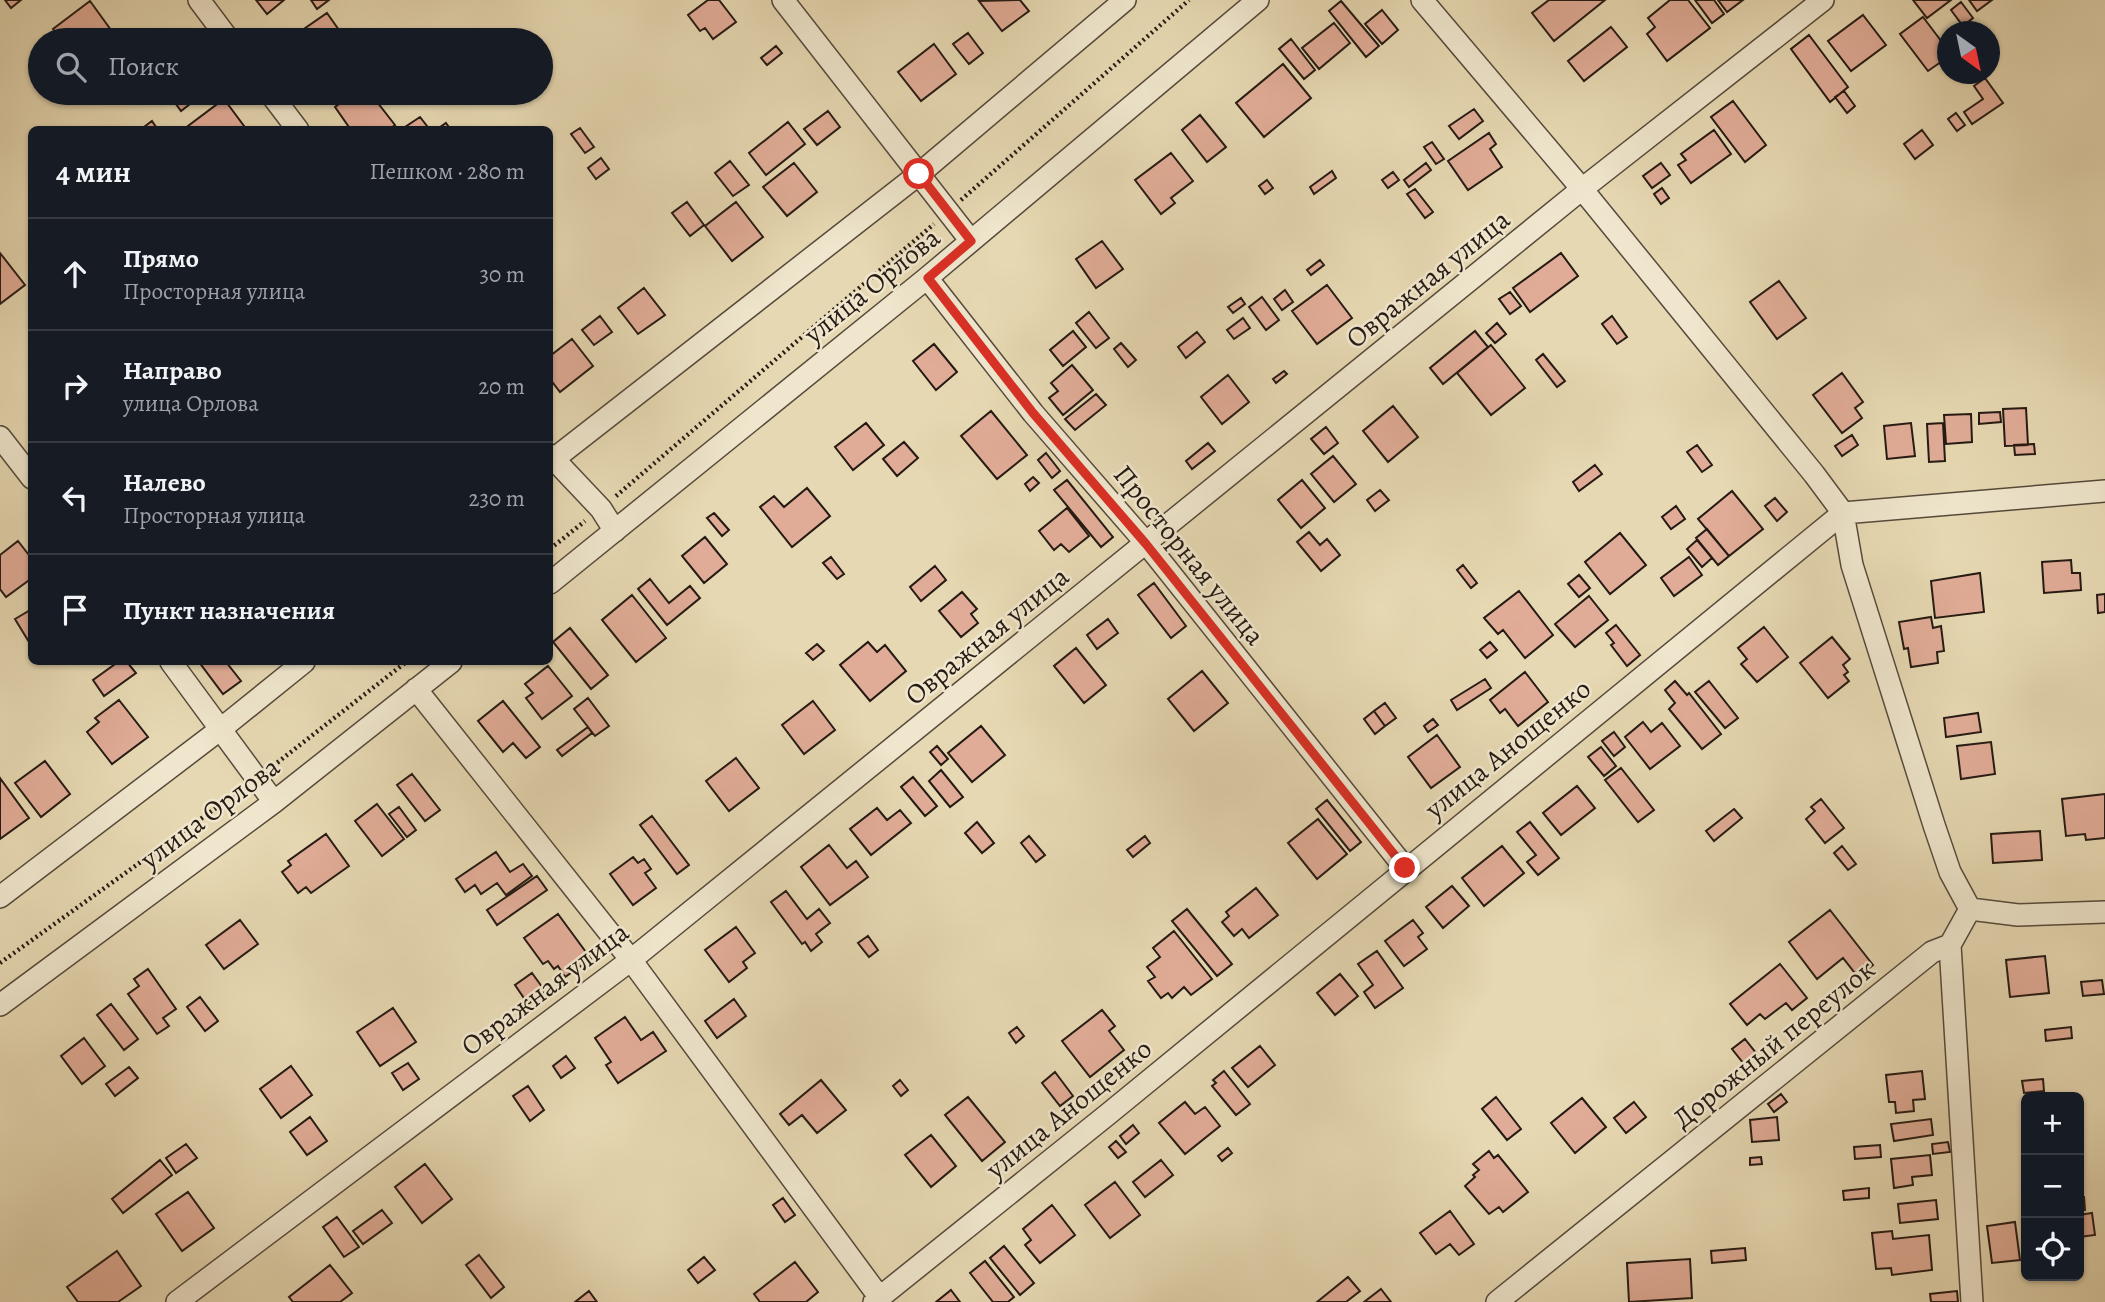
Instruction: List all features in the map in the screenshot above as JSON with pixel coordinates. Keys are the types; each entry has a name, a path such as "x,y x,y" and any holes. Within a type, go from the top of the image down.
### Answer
{"street":[{"path":"199,0 220,28"},
{"path":"783,0 971,241"},
{"name":"улица Орлова","path":"553,457 919,174 1125,0"},
{"name":"улица Орлова","path":"553,581 928,278 1258,0"},
{"path":"1422,0 1582,190 1843,513 1852,565 1934,825 1950,872 1970,909"},
{"name":"Овражная улица","path":"177,1302 631,960 1582,190 1823,0"},
{"path":"279,105 295,126"},
{"name":"Просторная улица","path":"928,278 1033,413 1146,544 1405,868"},
{"path":"0,437 28,473"},
{"path":"553,461 601,509 615,530"},
{"path":"1843,513 2105,491"},
{"name":"улица Анощенко","path":"877,1300 1843,513"},
{"path":"173,665 274,802"},
{"path":"0,897 222,729 300,665"},
{"name":"улица Орлова","path":"0,1005 274,802 447,665"},
{"path":"416,689 631,960 877,1300"},
{"path":"1970,909 2018,915 2105,912"},
{"path":"1970,909 1950,945 1972,1302"},
{"name":"Дорожный переулок","path":"1497,1302 1932,952 1950,945"}],"path":[{"path":"553,547 601,509 949,211 1189,0"},
{"path":"0,963 257,778 401,665"}],"building":[{"path":"5,0 21,0 11,8"},
{"path":"256,0 284,0 267,14"},
{"path":"311,0 329,0 317,9"},
{"path":"708,0 719,0 736,22 713,39 705,28 700,31 688,15"},
{"path":"1020,0 1029,11 1002,31 979,1"},
{"path":"1549,0 1605,0 1554,41 1532,13"},
{"path":"1670,0 1688,0 1710,28 1667,61 1647,34 1655,27 1648,18"},
{"path":"1695,0 1714,0 1724,14 1712,23"},
{"path":"1718,0 1743,0 1727,12"},
{"path":"1913,0 1951,0 1927,18"},
{"path":"1969,0 1992,0 1977,11"},
{"path":"90,1 110,28 54,28"},
{"path":"1341,1 1379,46 1366,57 1329,11"},
{"path":"1961,2 1973,18 1969,21 1959,21 1951,10"},
{"path":"1382,10 1398,30 1382,44 1365,24"},
{"path":"327,13 338,28 305,28"},
{"path":"1863,15 1886,45 1851,71 1828,41"},
{"path":"1923,17 1937,35 1937,65 1928,71 1900,34"},
{"path":"1334,23 1350,43 1319,69 1302,48"},
{"path":"1611,27 1627,47 1584,81 1568,61"},
{"path":"968,33 983,53 969,64 953,44"},
{"path":"1809,35 1848,87 1830,102 1791,49"},
{"path":"1291,39 1315,70 1304,79 1279,49"},
{"path":"934,44 956,74 921,101 898,72"},
{"path":"776,46 782,53 767,65 761,58"},
{"path":"1283,64 1311,98 1264,137 1236,103"},
{"path":"1989,84 2003,103 1972,124 1964,112 1983,99 1974,86"},
{"path":"1844,91 1855,106 1847,113 1835,97"},
{"path":"1733,101 1766,145 1745,162 1711,117"},
{"path":"177,105 189,105 181,111"},
{"path":"216,105 228,105 244,126 188,126"},
{"path":"379,105 395,125 348,126 335,107"},
{"path":"1474,109 1483,121 1459,139 1449,126"},
{"path":"828,111 840,127 817,145 804,129"},
{"path":"1956,113 1965,125 1957,131 1948,119"},
{"path":"1200,115 1226,147 1207,162 1182,130"},
{"path":"420,117 427,126 406,126"},
{"path":"788,122 805,144 766,175 749,153"},
{"path":"580,128 594,147 585,153 571,134"},
{"path":"1714,130 1731,154 1691,183 1678,165 1686,160 1681,154"},
{"path":"1922,130 1933,145 1915,159 1904,144"},
{"path":"1489,133 1496,144 1490,149 1502,167 1468,190 1448,161"},
{"path":"1432,142 1444,159 1436,164 1424,147"},
{"path":"1171,153 1193,181 1171,198 1175,203 1161,214 1135,180"},
{"path":"601,158 609,169 596,179 588,168"},
{"path":"730,161 749,185 733,196 715,173"},
{"path":"794,163 817,192 787,216 763,187"},
{"path":"1426,163 1431,170 1409,187 1404,180"},
{"path":"1661,163 1670,175 1652,188 1643,176"},
{"path":"1332,171 1336,178 1314,194 1310,187"},
{"path":"1393,172 1399,180 1388,188 1382,180"},
{"path":"1267,180 1273,188 1265,194 1259,186"},
{"path":"1662,188 1669,198 1661,204 1654,194"},
{"path":"1415,189 1433,212 1425,218 1407,194"},
{"path":"687,202 704,225 690,236 672,213"},
{"path":"736,202 763,237 732,261 705,226"},
{"path":"1102,241 1123,269 1096,288 1076,259"},
{"path":"0,253 25,285 0,304"},
{"path":"1561,253 1578,276 1530,312 1513,288"},
{"path":"1320,260 1324,265 1311,275 1307,270"},
{"path":"1779,281 1806,318 1777,339 1750,302"},
{"path":"1327,285 1352,318 1317,344 1292,311"},
{"path":"644,288 665,315 638,334 618,308"},
{"path":"1285,290 1293,302 1282,310 1274,299"},
{"path":"1510,292 1521,306 1510,314 1499,299"},
{"path":"1262,297 1279,320 1266,330 1249,307"},
{"path":"1241,298 1245,304 1233,313 1228,307"},
{"path":"1089,312 1109,338 1096,348 1076,323"},
{"path":"600,316 612,332 594,345 582,330"},
{"path":"1612,316 1627,337 1617,344 1602,324"},
{"path":"1243,318 1250,328 1234,339 1227,330"},
{"path":"1497,323 1506,334 1495,343 1486,333"},
{"path":"1073,331 1086,347 1063,366 1050,350"},
{"path":"1475,331 1488,347 1443,384 1430,368"},
{"path":"1197,332 1205,342 1186,358 1178,347"},
{"path":"572,339 593,366 560,392 553,383 553,354"},
{"path":"1121,343 1136,360 1128,367 1114,349"},
{"path":"934,344 957,372 936,390 913,361"},
{"path":"1491,345 1525,388 1491,415 1457,373"},
{"path":"1543,354 1565,381 1557,387 1536,360"},
{"path":"1072,365 1093,390 1063,415 1049,398 1058,391 1051,383"},
{"path":"1284,371 1287,374 1276,383 1273,379"},
{"path":"1842,373 1863,402 1855,408 1862,418 1842,433 1813,395"},
{"path":"1228,375 1249,402 1222,424 1201,397"},
{"path":"1096,394 1106,405 1075,430 1065,419"},
{"path":"1393,406 1418,437 1388,462 1363,431"},
{"path":"2026,408 2028,445 2005,446 2003,409"},
{"path":"991,411 1027,455 997,479 961,436"},
{"path":"2000,412 2001,422 1979,424 1979,413"},
{"path":"1971,414 1972,442 1946,444 1944,415"},
{"path":"866,423 884,445 853,470 835,447"},
{"path":"1911,423 1915,456 1887,459 1884,426"},
{"path":"1943,423 1945,461 1929,462 1927,424"},
{"path":"1326,427 1338,443 1324,454 1311,439"},
{"path":"1852,435 1858,445 1842,456 1835,446"},
{"path":"904,442 918,458 897,476 883,459"},
{"path":"1208,443 1215,451 1192,469 1186,461"},
{"path":"2034,444 2035,454 2015,455 2014,445"},
{"path":"1697,445 1712,465 1702,472 1687,452"},
{"path":"1046,453 1060,471 1052,478 1038,460"},
{"path":"1333,456 1356,484 1334,502 1311,474"},
{"path":"1595,465 1602,474 1579,491 1573,482"},
{"path":"1033,477 1039,483 1030,491 1025,484"},
{"path":"1067,480 1113,537 1101,547 1054,490"},
{"path":"1302,480 1325,508 1301,528 1278,500"},
{"path":"807,488 830,516 792,547 760,507 774,496 784,507"},
{"path":"1380,490 1389,500 1375,511 1367,500"},
{"path":"1732,491 1763,529 1729,556 1698,519"},
{"path":"1775,498 1787,512 1777,521 1765,506"},
{"path":"1676,506 1685,519 1671,529 1662,517"},
{"path":"1067,508 1089,536 1069,552 1061,544 1054,550 1039,531"},
{"path":"714,513 729,530 722,536 707,518"},
{"path":"1707,529 1729,556 1718,565 1696,538"},
{"path":"1309,532 1320,545 1327,539 1340,555 1321,571 1297,542"},
{"path":"1620,533 1646,565 1610,594 1585,562"},
{"path":"705,537 727,564 704,583 682,556"},
{"path":"1697,540 1712,558 1702,567 1687,549"},
{"path":"18,541 28,554 28,581 6,597 0,589 0,555"},
{"path":"831,557 844,574 837,579 823,563"},
{"path":"1689,557 1702,575 1674,596 1661,578"},
{"path":"2071,560 2072,573 2080,573 2081,590 2044,593 2042,562"},
{"path":"1463,565 1477,583 1471,588 1457,570"},
{"path":"935,566 946,580 921,601 910,587"},
{"path":"1980,573 1984,612 1935,618 1931,581"},
{"path":"1579,575 1590,588 1579,597 1568,584"},
{"path":"650,579 669,603 690,586 700,598 667,625 638,589"},
{"path":"1154,583 1186,626 1171,638 1138,595"},
{"path":"1519,591 1553,635 1525,658 1503,630 1498,634 1484,618"},
{"path":"962,592 977,609 971,614 978,623 961,637 939,611"},
{"path":"2105,594 2105,612 2098,613 2097,595"},
{"path":"632,595 666,638 636,662 602,620"},
{"path":"1589,596 1608,620 1575,647 1555,624"},
{"path":"28,611 28,640 15,619"},
{"path":"1931,617 1933,628 1941,626 1944,651 1937,652 1938,663 1911,667 1908,648 1904,649 1899,622"},
{"path":"1108,619 1118,633 1097,649 1087,635"},
{"path":"1616,625 1640,655 1627,666 1611,645 1614,643 1606,633"},
{"path":"1764,627 1788,657 1757,682 1741,664 1747,659 1738,648"},
{"path":"570,628 608,675 591,689 553,642"},
{"path":"1832,637 1850,659 1843,665 1848,672 1844,675 1849,681 1828,698 1800,663"},
{"path":"868,642 877,652 885,645 906,671 870,701 840,665"},
{"path":"1490,642 1497,650 1487,658 1480,650"},
{"path":"817,644 824,651 813,660 806,653"},
{"path":"1076,648 1106,685 1084,703 1054,666"},
{"path":"114,665 129,665 136,673 104,696 93,680"},
{"path":"201,665 228,665 241,681 223,694"},
{"path":"548,666 572,696 542,719 526,698 533,693 525,684"},
{"path":"1202,671 1228,703 1194,731 1168,699"},
{"path":"1525,672 1548,702 1518,726 1505,709 1500,713 1490,700"},
{"path":"1485,679 1491,688 1457,710 1451,700"},
{"path":"1675,681 1687,695 1689,693 1721,734 1702,749 1669,709 1675,703 1665,690"},
{"path":"1709,681 1738,718 1725,728 1695,692"},
{"path":"588,698 609,726 595,736 574,709"},
{"path":"119,700 148,737 112,764 87,732 99,722 95,718"},
{"path":"503,701 540,747 526,758 513,743 503,752 478,721"},
{"path":"813,701 835,730 804,754 782,725"},
{"path":"1385,703 1396,718 1385,726 1374,711"},
{"path":"1374,711 1385,726 1375,734 1364,719"},
{"path":"1978,713 1981,732 1946,737 1944,718"},
{"path":"1433,719 1438,725 1428,732 1424,726"},
{"path":"1643,722 1651,732 1662,723 1680,746 1650,769 1625,737"},
{"path":"981,726 1005,755 972,782 948,753"},
{"path":"588,727 592,733 562,756 557,750"},
{"path":"1614,732 1625,747 1614,756 1602,741"},
{"path":"1437,735 1460,767 1431,788 1408,757"},
{"path":"1991,742 1995,774 1961,779 1957,746"},
{"path":"937,746 948,759 941,765 930,752"},
{"path":"1601,747 1616,766 1604,776 1588,757"},
{"path":"736,758 759,788 729,811 706,781"},
{"path":"45,761 70,794 41,817 15,783"},
{"path":"1621,768 1654,810 1638,822 1605,780"},
{"path":"941,770 963,797 950,807 929,781"},
{"path":"412,774 440,810 425,821 397,785"},
{"path":"913,777 937,806 925,816 901,787"},
{"path":"0,778 29,818 0,839"},
{"path":"1577,786 1595,808 1561,835 1543,813"},
{"path":"2105,794 2105,838 2086,840 2085,834 2066,836 2062,799"},
{"path":"1821,799 1844,828 1825,843 1806,819 1815,811 1811,807"},
{"path":"1327,800 1361,842 1350,851 1316,809"},
{"path":"377,804 404,839 382,856 355,821"},
{"path":"399,807 416,830 407,837 389,814"},
{"path":"877,808 887,820 900,810 911,823 871,855 850,829"},
{"path":"1734,809 1742,818 1714,841 1706,831"},
{"path":"652,816 689,865 677,874 640,825"},
{"path":"1318,819 1347,854 1317,879 1288,843"},
{"path":"977,822 994,843 982,853 965,833"},
{"path":"1530,822 1559,858 1538,875 1527,862 1536,855 1517,832"},
{"path":"2040,831 2042,860 1993,863 1991,834"},
{"path":"326,834 349,866 311,893 306,887 298,893 282,872 291,865 288,861"},
{"path":"1029,836 1045,855 1036,862 1021,843"},
{"path":"1145,836 1150,843 1133,857 1127,850"},
{"path":"829,845 847,868 856,861 868,877 830,905 801,867"},
{"path":"1502,846 1524,873 1484,906 1462,878"},
{"path":"1842,846 1856,864 1848,870 1834,853"},
{"path":"496,852 510,872 523,864 532,876 506,895 497,883 481,894 475,885 465,892 456,879"},
{"path":"633,857 638,863 644,859 651,869 645,873 656,888 633,905 610,874"},
{"path":"537,876 547,890 497,925 487,910"},
{"path":"1452,886 1469,906 1443,928 1426,907"},
{"path":"1256,888 1278,915 1249,938 1242,929 1234,936 1222,922 1229,916 1226,912"},
{"path":"786,891 807,919 819,909 830,923 816,934 822,942 811,951 805,942 802,944 771,902"},
{"path":"1187,909 1232,964 1217,976 1172,921"},
{"path":"1830,910 1873,965 1858,977 1843,958 1817,979 1789,942"},
{"path":"558,914 591,959 565,977 558,966 554,969 548,961 543,964 524,938"},
{"path":"240,920 258,944 224,969 206,945"},
{"path":"1413,920 1423,933 1418,937 1427,949 1404,966 1385,941"},
{"path":"736,927 755,953 743,962 747,968 729,982 705,950"},
{"path":"1174,931 1212,979 1191,995 1184,987 1172,998 1168,993 1161,998 1148,981 1155,977 1147,967 1160,957 1153,948"},
{"path":"868,936 878,950 869,957 858,943"},
{"path":"1377,951 1403,988 1375,1008 1364,992 1373,985 1358,964"},
{"path":"2045,956 2049,993 2010,997 2006,960"},
{"path":"1780,964 1807,998 1792,1010 1786,1003 1765,1019 1760,1014 1747,1025 1730,1004"},
{"path":"148,969 176,1009 163,1018 169,1026 157,1034 128,994 139,986 134,979"},
{"path":"532,973 545,991 528,1004 515,985"},
{"path":"1340,974 1358,996 1335,1015 1317,993"},
{"path":"2102,980 2104,994 2083,996 2081,982"},
{"path":"200,997 218,1021 205,1031 187,1007"},
{"path":"734,999 746,1016 717,1038 705,1021"},
{"path":"111,1004 138,1039 124,1050 97,1015"},
{"path":"393,1008 416,1042 380,1066 357,1032"},
{"path":"1102,1010 1115,1026 1109,1031 1124,1050 1090,1077 1062,1041"},
{"path":"625,1017 641,1040 653,1032 666,1051 618,1083 606,1065 611,1062 595,1038"},
{"path":"1017,1027 1024,1036 1016,1043 1009,1033"},
{"path":"2071,1027 2072,1038 2046,1041 2045,1030"},
{"path":"84,1038 105,1066 82,1084 61,1056"},
{"path":"1745,1039 1756,1053 1744,1064 1732,1049"},
{"path":"1260,1046 1275,1065 1248,1087 1232,1068"},
{"path":"566,1056 575,1068 561,1078 553,1066"},
{"path":"408,1063 419,1079 403,1090 392,1073"},
{"path":"291,1066 312,1095 281,1118 260,1089"},
{"path":"129,1067 138,1078 115,1096 106,1084"},
{"path":"1224,1071 1250,1104 1236,1115 1212,1086 1216,1083 1213,1080"},
{"path":"1922,1071 1925,1099 1913,1100 1914,1111 1896,1113 1895,1102 1889,1102 1886,1075"},
{"path":"1055,1072 1073,1096 1060,1106 1042,1083"},
{"path":"2043,1079 2044,1091 2024,1092 2022,1081"},
{"path":"821,1080 846,1110 817,1133 802,1115 789,1125 780,1114"},
{"path":"900,1080 908,1090 901,1096 893,1086"},
{"path":"528,1086 544,1110 530,1121 513,1096"},
{"path":"1781,1094 1787,1102 1774,1112 1768,1104"},
{"path":"968,1097 1005,1142 982,1161 945,1115"},
{"path":"1496,1097 1521,1129 1507,1140 1482,1109"},
{"path":"1582,1098 1606,1127 1575,1153 1551,1123"},
{"path":"1185,1102 1195,1114 1205,1107 1220,1126 1185,1154 1159,1123"},
{"path":"1634,1102 1646,1117 1626,1133 1614,1118"},
{"path":"310,1117 327,1141 307,1155 290,1132"},
{"path":"1777,1117 1779,1140 1752,1142 1750,1120"},
{"path":"1931,1119 1933,1135 1894,1141 1891,1124"},
{"path":"1133,1125 1139,1133 1126,1144 1120,1136"},
{"path":"931,1135 956,1166 931,1187 905,1155"},
{"path":"1116,1141 1126,1152 1118,1158 1109,1147"},
{"path":"1948,1142 1950,1152 1933,1154 1932,1144"},
{"path":"186,1144 197,1158 176,1173 166,1158"},
{"path":"1880,1145 1881,1157 1855,1159 1854,1147"},
{"path":"1228,1148 1232,1153 1222,1161 1218,1156"},
{"path":"1489,1151 1494,1158 1498,1155 1528,1192 1503,1212 1499,1207 1489,1214 1465,1186 1479,1170 1473,1164"},
{"path":"1930,1155 1932,1175 1912,1177 1913,1185 1894,1188 1891,1159"},
{"path":"1761,1157 1762,1164 1750,1165 1750,1158"},
{"path":"160,1160 172,1175 123,1213 112,1199"},
{"path":"1161,1160 1173,1175 1145,1197 1133,1182"},
{"path":"425,1164 452,1199 422,1223 395,1187"},
{"path":"1115,1182 1140,1215 1110,1238 1085,1205"},
{"path":"1869,1188 1869,1198 1844,1200 1843,1191"},
{"path":"188,1192 214,1228 182,1251 156,1214"},
{"path":"783,1198 795,1215 785,1222 773,1205"},
{"path":"1936,1200 1938,1219 1900,1223 1898,1204"},
{"path":"1052,1205 1075,1235 1040,1263 1025,1245 1031,1240 1023,1229"},
{"path":"382,1210 392,1223 363,1244 353,1231"},
{"path":"1450,1211 1474,1244 1459,1255 1450,1244 1436,1254 1420,1233"},
{"path":"2092,1213 2095,1235 2084,1236 2084,1214"},
{"path":"337,1217 359,1247 344,1257 323,1227"},
{"path":"2015,1222 2020,1260 1992,1263 1987,1226"},
{"path":"1892,1231 1893,1239 1929,1235 1932,1270 1892,1275 1891,1268 1876,1269 1872,1233"},
{"path":"1004,1246 1034,1283 1020,1295 990,1258"},
{"path":"1745,1248 1746,1260 1712,1263 1711,1251"},
{"path":"117,1251 141,1286 118,1302 78,1302 67,1287"},
{"path":"479,1255 504,1287 491,1298 466,1265"},
{"path":"704,1257 715,1270 698,1283 688,1270"},
{"path":"1690,1259 1692,1298 1629,1302 1627,1263"},
{"path":"985,1261 1014,1297 1008,1302 993,1302 970,1273"},
{"path":"795,1262 818,1292 806,1302 760,1302 754,1294"},
{"path":"330,1265 352,1293 340,1302 293,1302 289,1297"},
{"path":"1348,1277 1360,1291 1346,1302 1317,1302"},
{"path":"1381,1289 1391,1302 1364,1302"},
{"path":"951,1290 960,1302 936,1302"},
{"path":"589,1291 597,1302 575,1302"},
{"path":"1957,1291 1958,1302 1931,1302 1930,1294"}],"route":[{"path":"919,174 971,241 928,278 1033,413 1146,544 1405,868"}]}
